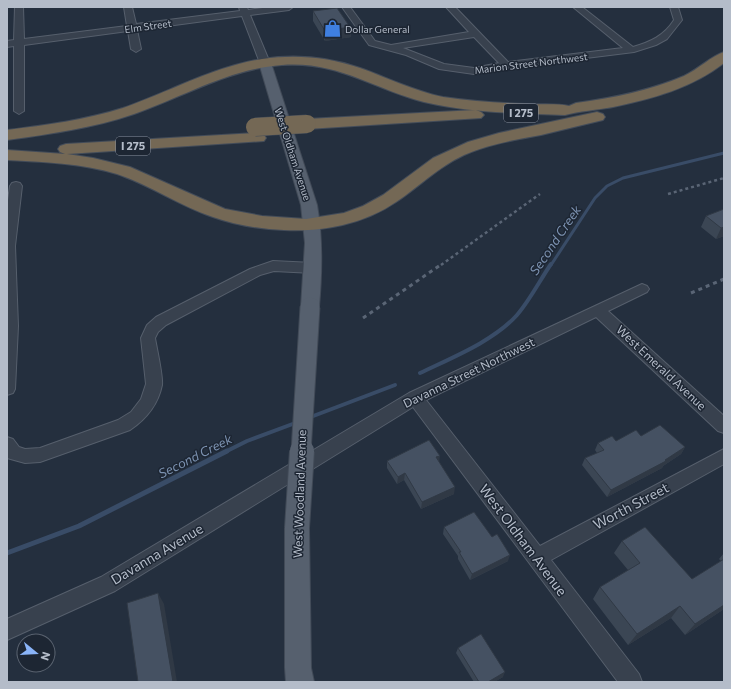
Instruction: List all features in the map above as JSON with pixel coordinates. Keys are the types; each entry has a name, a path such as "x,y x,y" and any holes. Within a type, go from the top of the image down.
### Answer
{"highway":[{"name":"I 275","path":"308,130 565,110 609,104 655,92 691,78 717,63 724,56"},
{"path":"7,135 42,131 127,112 168,97 231,70 265,63 305,61 325,63 346,68 388,85 425,97 461,104 501,108 565,110"},
{"name":"I 275","path":"7,141 545,122 597,117 644,109 676,100 701,89"},
{"path":"7,154 54,157 93,163 124,171 226,215 253,221 286,224 313,224 354,216 369,210 388,199 435,164 466,148 499,137 597,117"},
{"name":"I 275","path":"7,154 257,132"}],"main road":[{"name":"West Oldham Avenue","path":"265,63 309,205 313,224 313,268 310,307"},
{"name":"West Woodland Avenue","path":"300,682 298,668 297,528 310,307"}],"street":[{"path":"19,7 19,111"},
{"path":"128,7 136,49"},
{"name":"Elm Street","path":"7,44 132,28 244,10 289,7"},
{"name":"Marion Street Northwest","path":"346,7 372,44 409,53 442,67 474,71 506,65 631,50 656,42 672,31 678,20 674,7"},
{"path":"450,7 506,65"},
{"path":"577,7 631,50"},
{"name":"West Oldham Avenue","path":"244,10 265,63"},
{"name":"Marion Street Northwest","path":"386,48 475,34"},
{"path":"7,389 11,326 8,246 16,186"},
{"path":"10,448 25,456 40,455 124,425 137,417 148,402 154,384 148,338 152,329 161,321 255,272 273,266 313,268"},
{"name":"Davanna Street Northwest","path":"301,467 415,398 642,289"},
{"name":"West Emerald Avenue","path":"598,310 724,426"},
{"name":"West Oldham Avenue","path":"415,398 631,682"},
{"name":"Worth Street","path":"537,557 724,456"},
{"name":"Davanna Avenue","path":"7,630 108,584 301,467"}],"building":[{"path":"337,8 350,27 325,31 313,11"},
{"path":"724,209 724,227 721,228 706,216"},
{"path":"660,425 685,447 665,460 666,461 611,490 585,458 604,450 598,443 612,436 616,441 636,430 641,436"},
{"path":"429,440 440,456 436,457 455,487 422,502 405,473 398,477 387,461"},
{"path":"474,512 492,537 497,534 510,555 472,574 459,552 461,552 444,527"},
{"path":"645,527 692,579 724,559 724,605 695,624 680,606 637,634 600,587 640,563 622,541"},
{"path":"158,593 173,682 138,682 127,603"},
{"path":"481,634 505,672 488,682 479,682 458,648"}],"waterway":[{"name":"Second Creek","path":"551,265 595,198 607,186 623,178 724,153"},
{"name":"Second Creek","path":"420,373 472,348 508,324 526,303 551,264"},
{"name":"Second Creek","path":"308,418 395,385"},
{"name":"Second Creek","path":"227,451 247,441 298,422"},
{"name":"Second Creek","path":"7,553 79,526 227,451"}],"railway":[{"path":"668,194 724,178"},
{"path":"441,265 540,194"},
{"path":"363,318 442,264"},
{"path":"691,293 724,279"}],"place":[{"name":"Dollar General","path":"332,29"}]}
